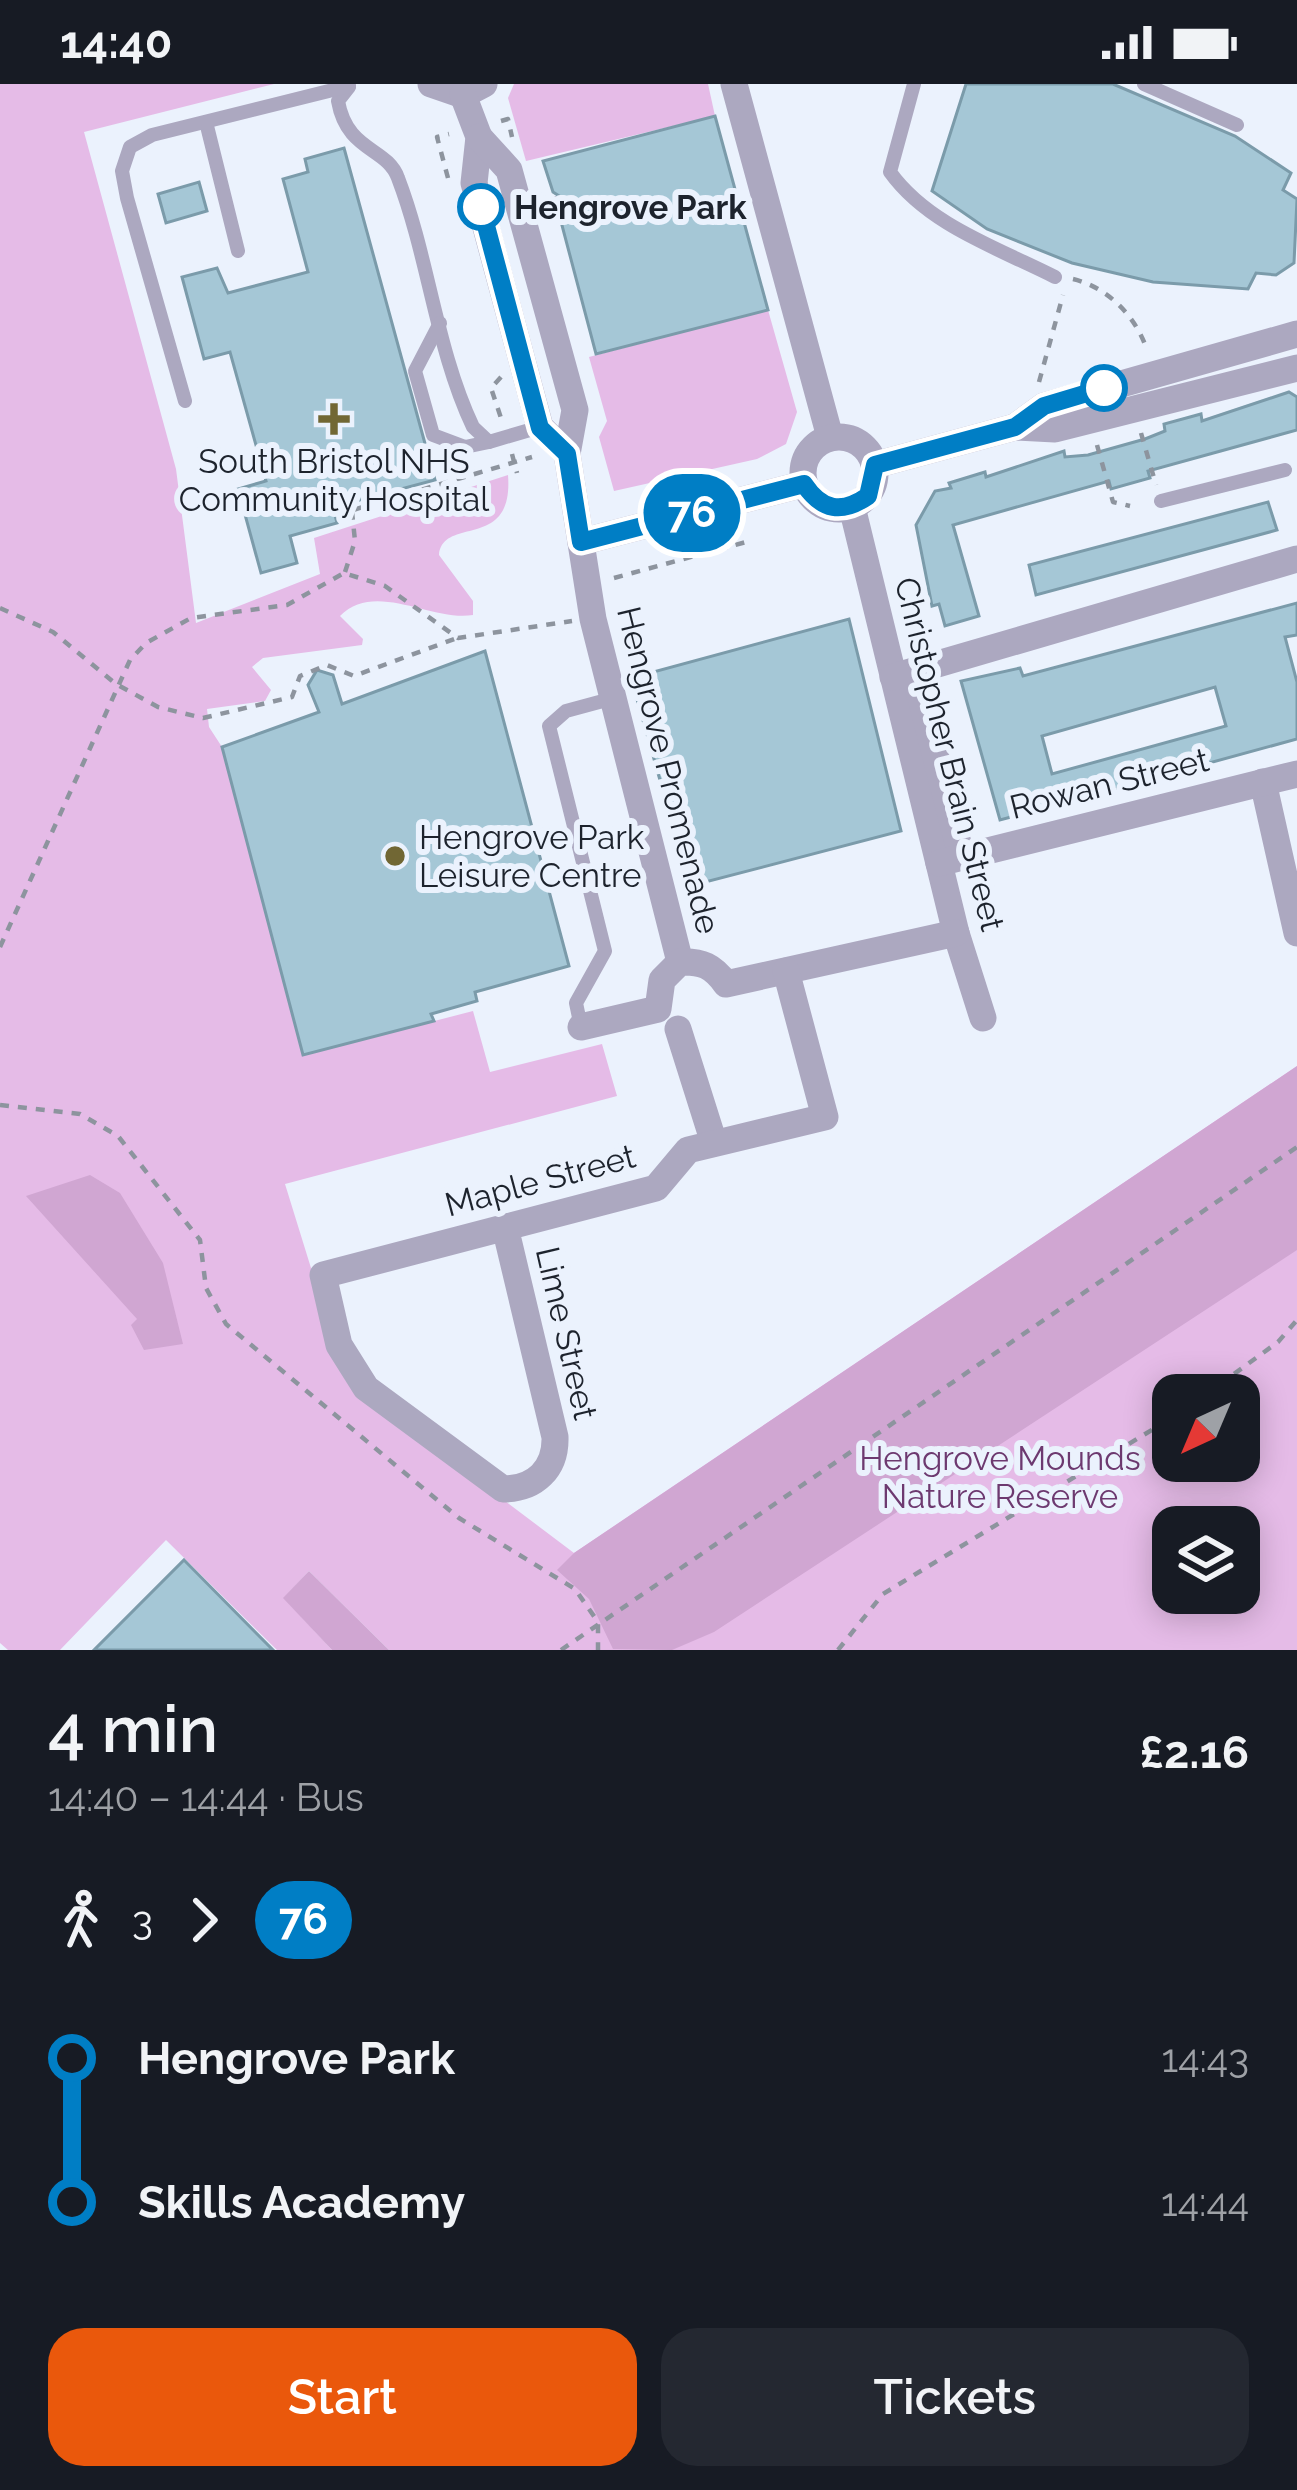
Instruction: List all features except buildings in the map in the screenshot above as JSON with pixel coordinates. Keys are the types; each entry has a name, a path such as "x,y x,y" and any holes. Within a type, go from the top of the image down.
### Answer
{"street":[{"path":"431,84 474,89"},
{"path":"734,84 830,437"},
{"name":"Hengrove Promenade","path":"474,89 479,137 474,183 540,428"},
{"name":"Hengrove Promenade","path":"479,137 509,170 575,410 567,454 593,619 680,962"},
{"path":"1015,427 1044,406 1297,334"},
{"path":"875,465 1015,427 1055,429 1297,368"},
{"path":"540,428 567,454"},
{"path":"830,437 845,437 865,447 875,465 868,496 852,507 834,509 815,501 804,484 804,463 813,447 830,437"},
{"path":"581,542 804,484"},
{"name":"Christopher Brain Street","path":"852,507 903,674 949,855 956,933 983,1018"},
{"path":"903,674 1297,560"},
{"name":"Rowan Street","path":"949,855 1297,774"},
{"path":"1263,782 1297,932"},
{"path":"581,1027 658,1010 662,980 680,962 698,961 715,969 726,984 956,933"},
{"name":"Maple Street","path":"322,1275 656,1188 688,1150 824,1118 786,971"},
{"path":"678,1029 714,1143"},
{"name":"Lime Street","path":"322,1275 339,1345 366,1388 503,1489 530,1485 556,1456 555,1437 505,1227"}],"lane":[{"path":"914,84 890,172 904,192 937,218 1061,277"},
{"path":"1144,84 1237,125"},
{"path":"184,401 122,171 130,147 152,135 354,85"},
{"path":"354,85 338,101 341,118 357,143 397,171 461,403 473,428 489,442"},
{"path":"206,122 238,251"},
{"path":"522,213 556,203"},
{"path":"440,323 415,371 434,435 465,447 540,428"},
{"path":"1161,501 1285,470"},
{"path":"581,1027 576,1004 605,951 549,726 566,711 614,698"}],"path":[{"path":"1044,406 1039,383 1061,277 1072,262"},
{"path":"1061,277 1099,285 1140,331 1154,374"},
{"path":"1134,410 1161,501"},
{"path":"1095,436 1113,502 1130,506"},
{"path":"514,462 517,473"},
{"path":"0,947 116,684 146,643 191,618 287,605 344,573 355,542 351,502"},
{"path":"607,586 625,572 746,542"},
{"path":"642,568 644,579"},
{"path":"344,573 385,586 458,638"},
{"path":"0,608 53,632 116,684 158,707 202,718 292,697 300,676 327,665 354,676 458,638 593,619"},
{"path":"0,1105 80,1114 118,1136 200,1240 206,1288 226,1324 459,1518 565,1581 584,1598 598,1622 598,1650"},
{"path":"561,1650 1297,1147"},
{"path":"1233,1374 1278,1342 1297,1320"},
{"path":"838,1650 883,1594 1152,1430"}],"green space":[{"name":"Hengrove Mounds Nature Reserve","path":"0,84 274,84 84,132 176,469 196,623 320,574 314,538 508,475 507,499 500,514 490,524 452,536 439,555 473,601 473,615 387,602 354,606 340,616 363,639 362,645 263,658 252,667 271,690 265,701 207,709 209,727 222,747 303,1055 473,1011 490,1072 602,1044 617,1096 285,1184 346,1381 574,1553 1297,1066 1297,1650 389,1650 309,1571 284,1598 332,1650 277,1650 166,1540 60,1650 8,1650 0,1643"},
{"path":"514,84 708,84 715,116 526,161 508,98"},
{"path":"768,310 797,412 786,444 757,459 614,491 599,437 607,421 589,357"}],"shaded area":[{"path":"1297,1066 1297,1250 714,1632 672,1650 613,1649 589,1599 557,1570 574,1553"},
{"path":"90,1175 120,1193 163,1263 183,1344 144,1350 131,1325 137,1319 26,1196"},
{"path":"309,1571 389,1650 332,1650 283,1598"}],"bus line":[{"name":"76","path":"481,207 540,428 567,454 581,542 804,484 815,501 834,509 852,507 868,496 875,465 1015,427 1044,406 1104,388"}],"place":[{"name":"Hengrove Park","path":"481,207"},
{"name":"South Bristol NHS Community Hospital","path":"334,419"},
{"name":"Hengrove Park Leisure Centre","path":"395,856"}]}
